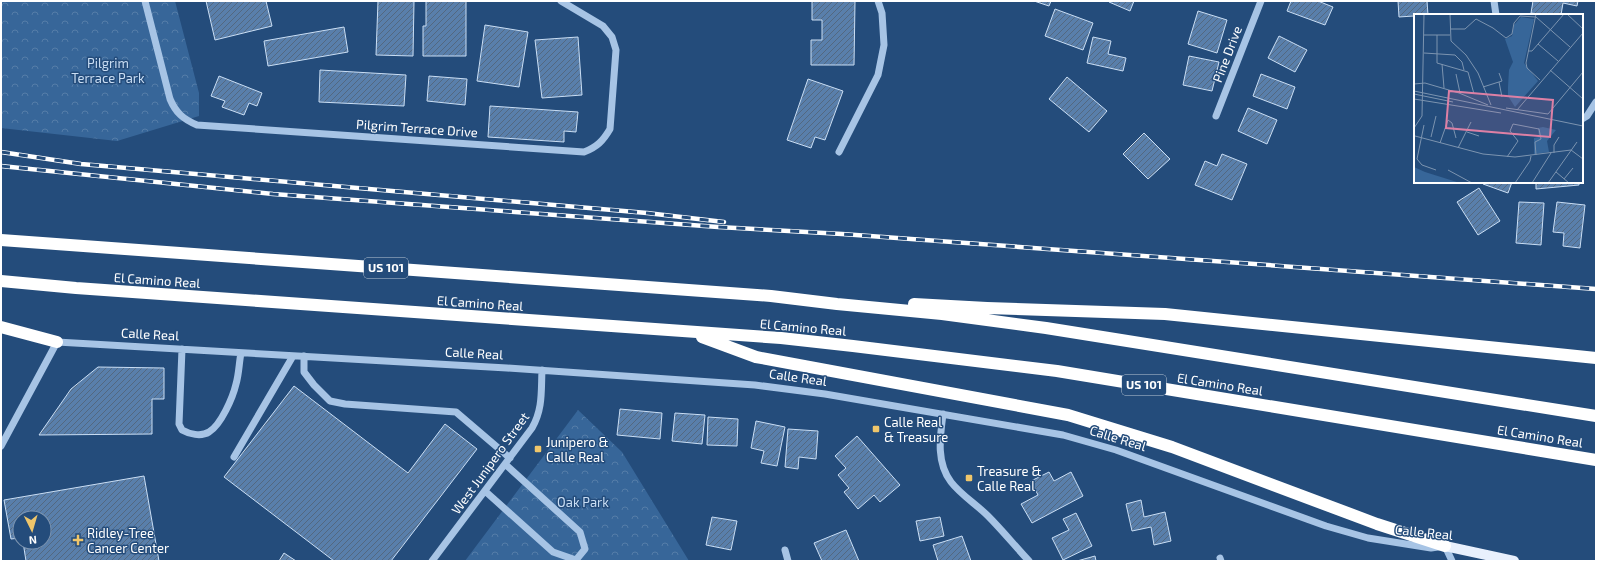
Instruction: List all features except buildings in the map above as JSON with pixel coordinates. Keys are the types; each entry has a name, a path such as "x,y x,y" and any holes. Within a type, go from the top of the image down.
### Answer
{"highway":[{"name":"El Camino Real","path":"1,240 771,296 942,314 1046,328 1596,416"},
{"name":"El Camino Real","path":"1,282 781,338 1057,371 1596,460"},
{"path":"771,296 987,308 1165,314 1596,358"},
{"path":"1,327 57,342"},
{"path":"690,332 756,357 1068,415 1172,447 1377,524 1445,546"}],"main road":[{"name":"Calle Real","path":"1445,546 1514,561"}],"street":[{"name":"Pilgrim Terrace Drive","path":"145,1 170,99 176,111 185,120 197,125 584,152 595,148 604,140 610,129 616,50 612,37 603,26 561,1"},
{"path":"839,152 878,75 884,45 882,13 878,1"},
{"name":"Pine Drive","path":"1216,116 1261,1"},
{"path":"1494,1 1496,14"},
{"path":"1583,118 1587,116 1596,102"},
{"path":"1,446 57,342"},
{"name":"Calle Real","path":"57,342 542,370 755,385 824,394 1063,435 1116,450 1311,520 1368,538 1431,548 1445,546"},
{"path":"182,349 179,424 182,430 192,434 204,434 210,432 229,405 236,385 241,353"},
{"path":"234,457 294,356"},
{"path":"304,356 304,372 314,385 330,401 345,404 456,412 465,418 510,458"},
{"name":"West Junipero Street","path":"432,561 539,417 542,370"},
{"path":"943,414 939,441 940,452 946,473 952,483 988,516 1029,561"},
{"path":"485,491 553,552 575,561 585,549 580,532 505,464"},
{"path":"1445,546 1452,561"},
{"path":"785,550 788,561"}],"green space":[{"name":"Pilgrim Terrace Park","path":"1,1 175,1 199,93 199,116 117,141 1,128"},
{"name":"Oak Park","path":"578,410 622,452 689,561 465,561"}],"railway":[{"path":"1,152 81,164 647,213 724,222"},
{"path":"1,166 273,194 1596,289"}],"place":[{"name":"Calle Real & Treasure","path":"876,429"},
{"name":"Junipero & Calle Real","path":"538,449"},
{"name":"Treasure & Calle Real","path":"969,478"},
{"name":"Ridley-Tree Cancer Center","path":"78,540"}]}
